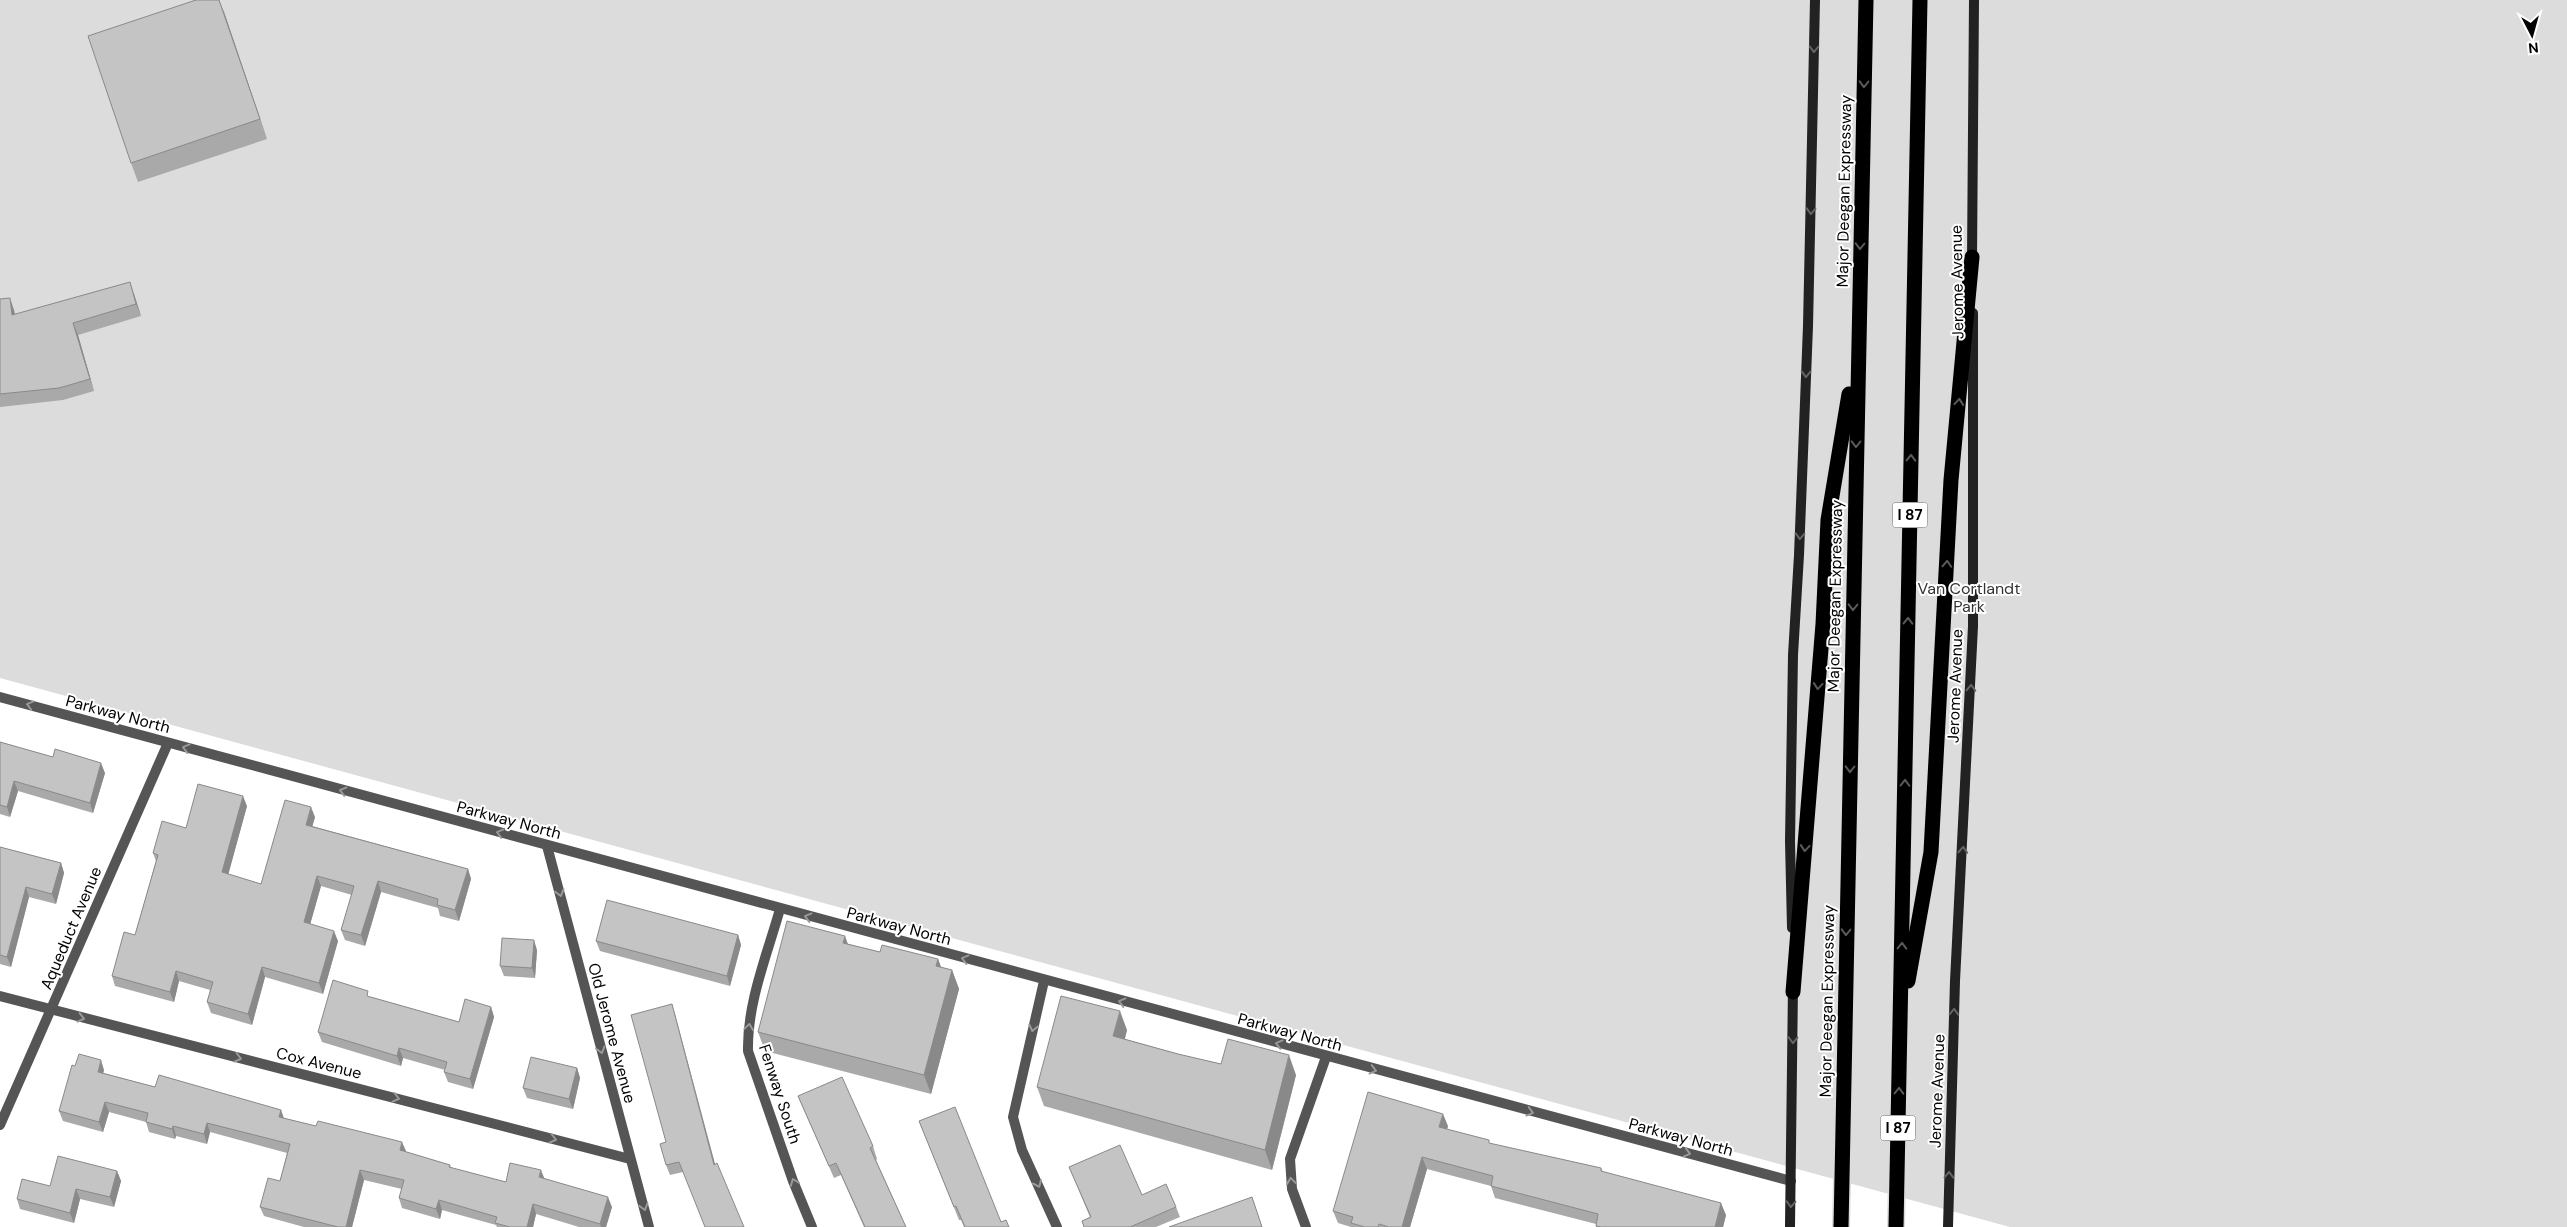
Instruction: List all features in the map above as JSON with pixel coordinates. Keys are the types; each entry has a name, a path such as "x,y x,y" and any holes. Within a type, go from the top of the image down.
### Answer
{"highway":[{"name":"Major Deegan Expressway","path":"1841,1227 1866,0"},
{"name":"I 87","path":"1896,1227 1920,0"},
{"path":"1900,1029 1931,852 1951,480 1972,257"},
{"path":"1794,992 1823,624 1828,520 1858,343"}],"main road":[{"path":"1790,1227 1794,992 1790,841 1791,740 1808,326 1816,0"},
{"name":"Jerome Avenue","path":"1948,1225 1954,999 1973,626 1975,439 1972,257 1974,0"}],"street":[{"name":"Parkway North","path":"0,697 1791,1182"},
{"name":"Aqueduct Avenue","path":"0,1125 168,743"},
{"name":"Old Jerome Avenue","path":"547,846 649,1227"},
{"name":"Fenway South","path":"780,909 751,1012 748,1030 748,1051 793,1182 812,1227"},
{"path":"1044,981 1013,1117 1022,1150 1057,1227"},
{"name":"Cox Avenue","path":"0,996 630,1159"},
{"path":"1306,1227 1292,1189 1290,1159 1326,1057"}],"green space":[{"name":"Van Cortlandt Park","path":"0,0 2567,0 2567,1227 2010,1227 0,678"}],"building":[{"path":"196,0 219,0 260,119 131,163 88,36"},
{"path":"130,282 136,304 73,323 90,379 59,388 0,394 0,299 10,298 12,315"},
{"path":"0,742 53,757 55,749 101,763 90,803 14,781 7,807 0,805"},
{"path":"198,784 243,796 222,872 261,884 285,800 311,807 306,825 468,869 455,910 437,905 438,899 378,881 361,935 341,930 354,886 317,876 304,922 334,931 319,983 262,967 248,1014 207,1002 213,982 176,971 170,992 112,976 124,932 135,935 158,855 153,853 162,821 186,828"},
{"path":"0,847 61,863 52,894 26,887 7,957 0,955"},
{"path":"607,900 738,935 727,976 596,941"},
{"path":"787,921 845,936 843,943 880,952 882,945 938,959 936,966 952,970 924,1075 758,1032"},
{"path":"502,938 534,940 532,968 500,966"},
{"path":"333,980 368,991 367,996 459,1022 465,999 491,1007 470,1079 444,1072 447,1062 399,1048 397,1056 318,1032"},
{"path":"1061,996 1120,1011 1113,1036 1178,1054 1221,1064 1228,1039 1289,1055 1265,1150 1037,1087"},
{"path":"672,1004 714,1165 717,1163 744,1227 705,1227 679,1162 666,1165 660,1144 666,1142 631,1015"},
{"path":"79,1054 101,1060 98,1072 155,1087 159,1075 281,1110 279,1117 316,1126 318,1121 402,1142 400,1150 450,1165 449,1167 506,1182 510,1163 541,1170 539,1177 608,1197 600,1224 533,1204 527,1227 510,1227 495,1223 497,1217 439,1200 436,1209 399,1198 404,1180 360,1170 346,1227 338,1227 260,1207 268,1178 280,1181 290,1144 207,1123 204,1134 173,1126 172,1129 146,1122 148,1113 105,1102 99,1122 59,1111 72,1065 75,1066"},
{"path":"531,1057 577,1068 569,1099 523,1088"},
{"path":"842,1077 873,1146 870,1148 906,1227 865,1227 836,1163 829,1166 798,1096"},
{"path":"1368,1092 1443,1114 1439,1127 1489,1140 1489,1143 1601,1168 1601,1171 1721,1203 1715,1227 1596,1226 1598,1214 1491,1186 1493,1176 1422,1157 1402,1227 1389,1227 1379,1224 1378,1227 1365,1227 1351,1223 1353,1217 1333,1211"},
{"path":"955,1107 1001,1222 1006,1220 1009,1227 965,1227 956,1206 954,1207 919,1121"},
{"path":"1120,1145 1142,1195 1166,1184 1176,1207 1130,1227 1084,1227 1082,1221 1091,1217 1069,1167"},
{"path":"58,1156 117,1171 110,1197 76,1189 70,1213 17,1199 22,1179 50,1186"},
{"path":"1252,1197 1262,1227 1169,1227"}]}
